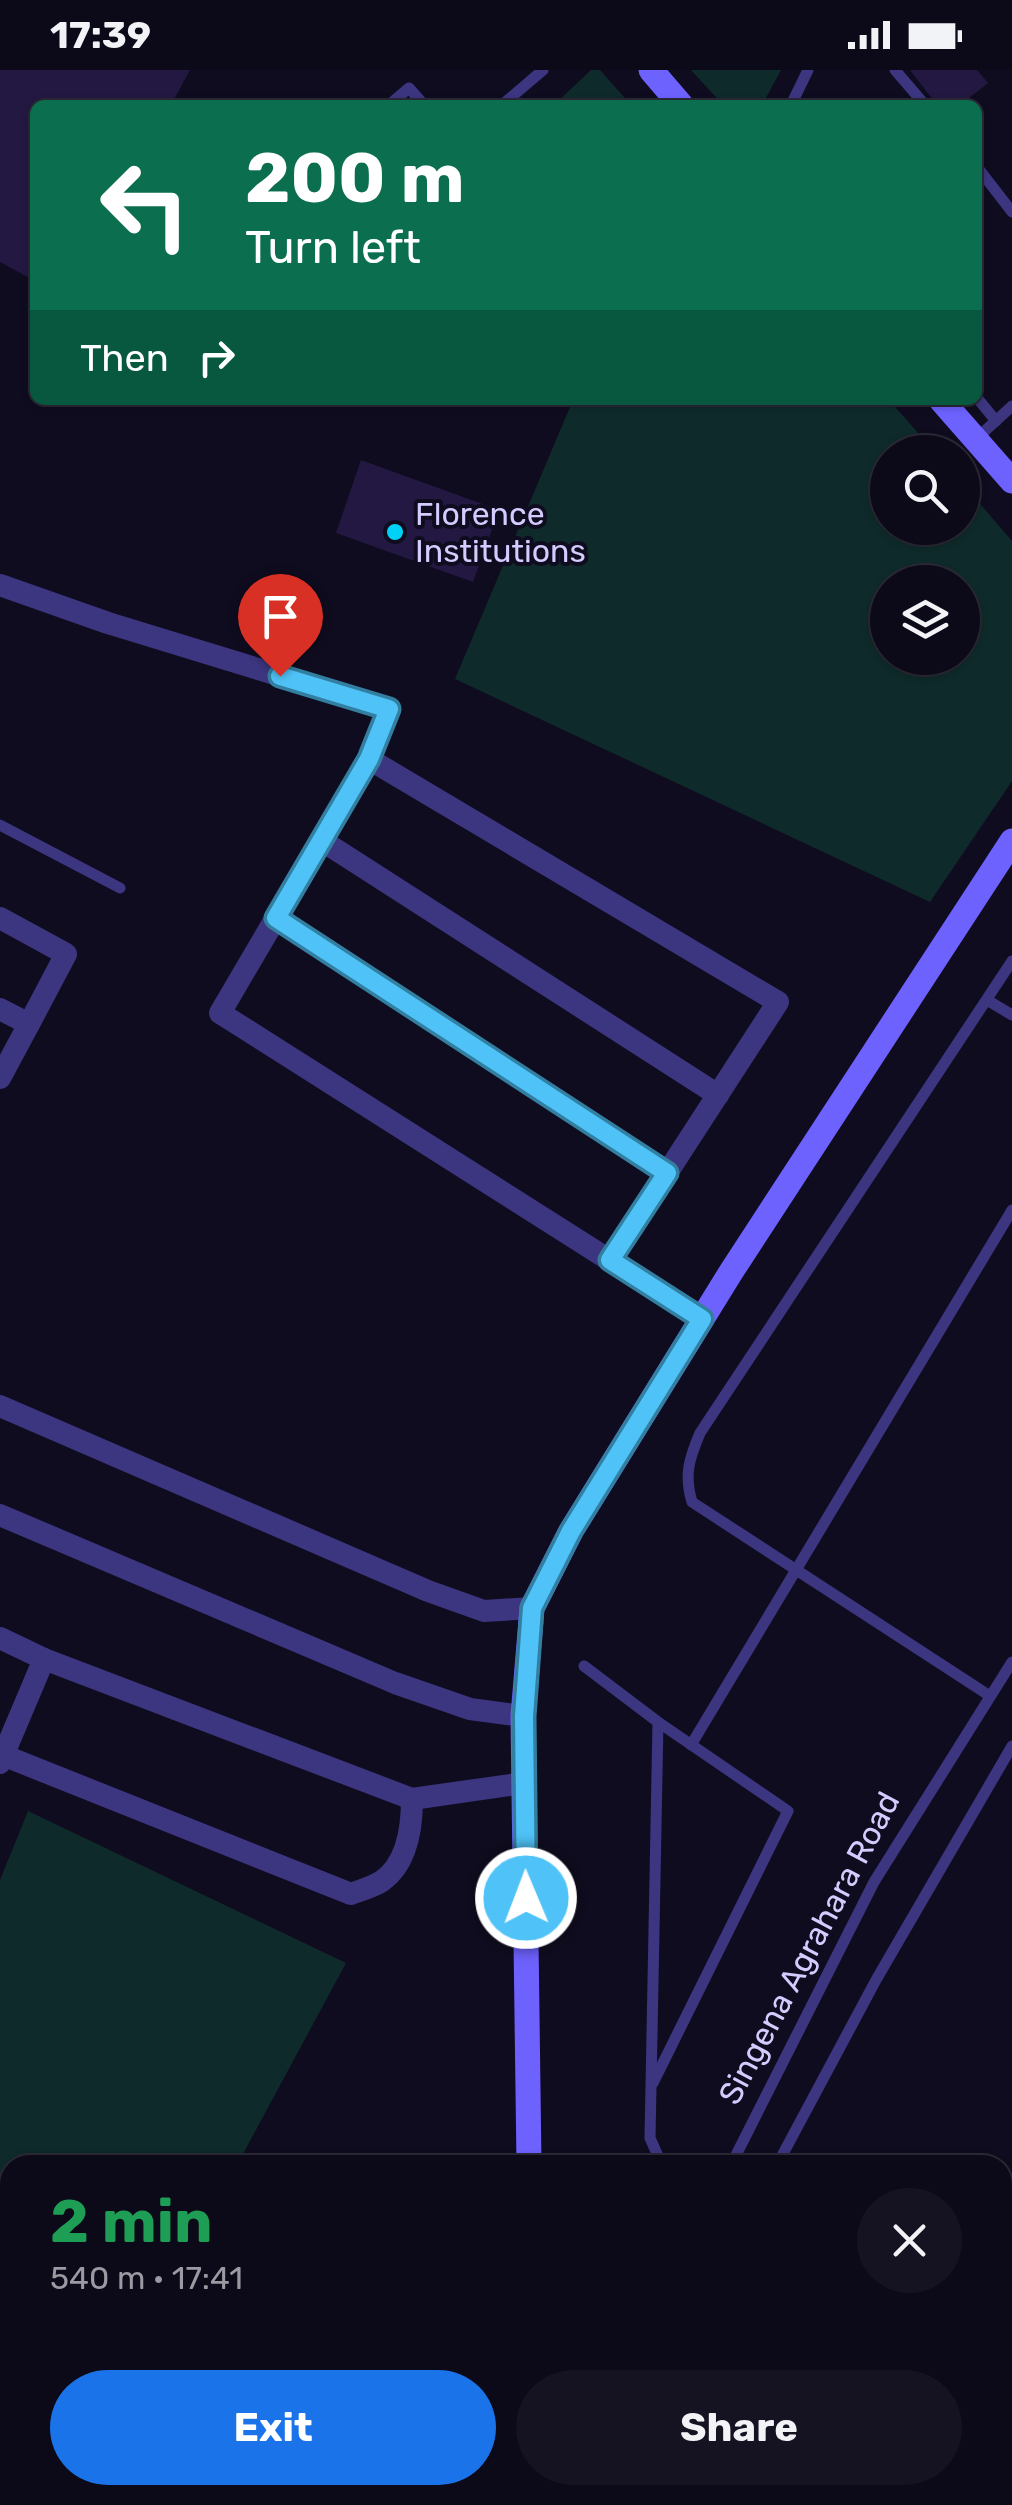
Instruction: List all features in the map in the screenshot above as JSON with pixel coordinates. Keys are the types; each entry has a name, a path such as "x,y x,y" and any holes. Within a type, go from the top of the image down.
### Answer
{"street":[{"path":"651,70 677,100"},
{"path":"945,405 972,435"},
{"path":"980,444 1012,481"},
{"path":"0,585 108,623 389,709 369,759 220,1013 702,1319"},
{"path":"369,759 778,1002 610,1260"},
{"path":"321,840 718,1095"},
{"path":"529,2155 524,1716 532,1608 571,1531 702,1319 1012,842"},
{"path":"0,918 66,954 0,1078"},
{"path":"276,918 667,1173"},
{"path":"0,1009 29,1024"},
{"path":"0,1406 428,1591 484,1612 532,1608"},
{"path":"0,1515 395,1683 470,1709 524,1716"},
{"path":"0,1638 44,1659 412,1799 524,1784"},
{"path":"44,1659 1,1757 351,1894 383,1880 401,1859 412,1824 412,1799"}],"lane":[{"path":"508,100 542,70"},
{"path":"793,100 808,70"},
{"path":"895,70 921,100"},
{"path":"394,100 409,88 420,100"},
{"path":"982,173 1012,212"},
{"path":"982,404 996,420"},
{"path":"980,435 1012,406"},
{"path":"0,824 120,888"},
{"path":"990,1696 692,1502 686,1482 688,1461 700,1433 1012,962"},
{"path":"987,1000 1012,1016"},
{"path":"691,1745 1012,1210"},
{"name":"Singena Agrahara Road","path":"736,2155 874,1882 1012,1662"},
{"path":"584,1666 788,1811 651,2088"},
{"path":"658,1722 650,2138 658,2155"},
{"path":"782,2155 866,1998 1012,1746"}],"green space":[{"path":"591,70 600,70 627,100 559,100"},
{"path":"691,70 781,70 765,100 718,100"},
{"path":"571,405 893,405 920,435 870,435 870,545 980,545 980,504 1012,541 1012,781 930,902 455,679"},
{"path":"28,1811 346,1963 242,2155 0,2155 0,1880"}],"building":[{"path":"0,70 190,70 174,100 30,100 30,278 0,262"},
{"path":"910,70 977,70 988,83 966,100 933,100"},
{"path":"361,460 499,510 473,582 336,533"}],"place":[{"name":"Florence Institutions","path":"395,532"}],"route":[{"path":"280,676 389,709 369,759 276,918 667,1173 610,1260 702,1319 571,1531 532,1608 524,1716 526,1898"}]}
